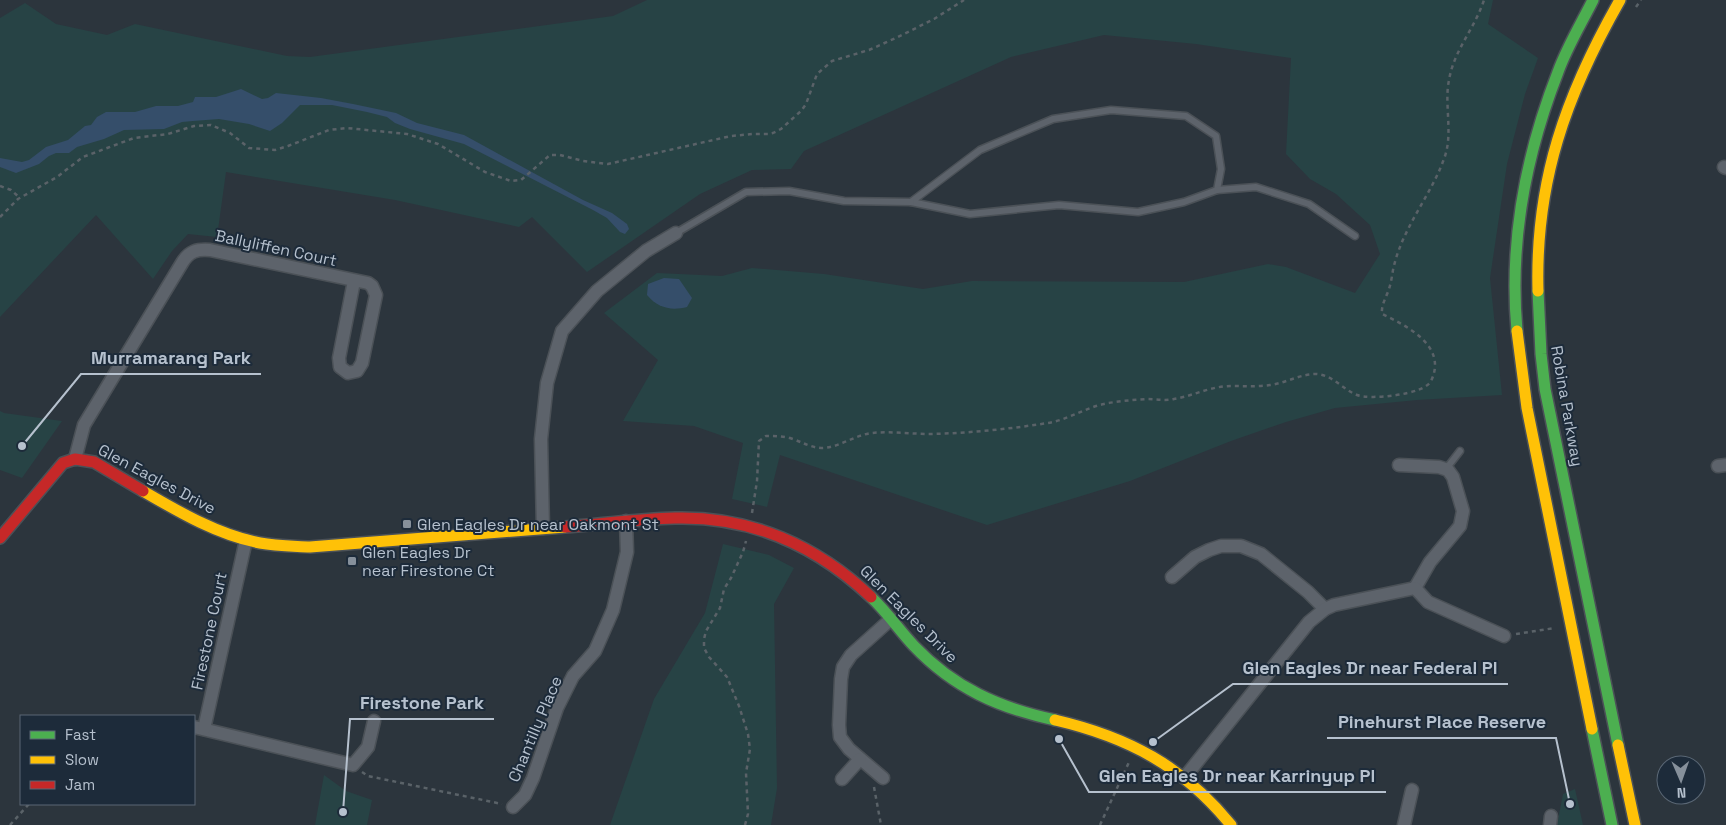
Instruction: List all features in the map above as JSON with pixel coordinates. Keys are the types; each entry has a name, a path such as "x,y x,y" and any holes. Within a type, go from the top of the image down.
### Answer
{"main road":[{"path":"1593,0 1558,70 1527,170 1515,275 1516,344 1521,377 1612,825"},
{"name":"Robina Parkway","path":"1620,0 1583,70 1567,110 1556,145 1548,179 1537,277 1538,318 1545,389 1635,825"},
{"name":"Glen Eagles Drive","path":"75,459 94,462 197,522 246,540 269,544 310,547 676,518 703,518 750,527 796,543 836,566 873,599 920,652 935,666 979,695 1025,714 1112,736 1161,760 1185,777 1209,798 1231,825"},
{"path":"0,538 63,463 75,459"}],"street":[{"path":"543,528 542,439 546,392 562,331 597,291 646,251 676,233"},
{"name":"Ballyliffen Court","path":"75,459 84,426 186,256 192,251 210,250 354,280 372,286 376,295 362,363 357,370 348,373 340,367 338,358 354,280"},
{"path":"1185,777 1309,622 1325,609 1345,602 1415,588 1430,562 1456,530 1462,521 1463,511 1453,477 1446,469 1399,465"},
{"name":"Chantilly Place","path":"513,807 525,795 533,778 557,708 574,676 595,651 613,610 627,552 626,521"},
{"name":"Firestone Court","path":"246,540 199,728 353,765"},
{"path":"1172,577 1195,556 1221,546 1241,546 1261,554 1308,592 1325,609"},
{"path":"1415,588 1428,602 1504,636"},
{"path":"883,778 844,744 840,737 839,725 842,673 846,661 891,619"},
{"path":"353,765 368,747 374,721"},
{"path":"842,779 860,758"},
{"path":"1404,825 1412,790"}],"lane":[{"path":"912,202 980,150 1053,119 1111,110 1186,116 1216,136 1221,169 1217,190"},
{"path":"676,233 746,192 789,191 844,201 912,202 970,214 1059,205 1138,212 1184,202 1217,190 1256,188 1309,204 1355,236"},
{"path":"1446,469 1460,451"}],"path":[{"path":"0,217 20,198 57,177 83,157 134,138 152,137 194,126 211,125 230,132 249,148 275,150 329,130 347,128 384,130 407,134 438,144 484,172 510,181 521,180 550,155 560,155 583,161 608,164 731,136 768,134 781,129 801,112 806,104 817,74 832,61 869,50 898,38 964,0"},
{"path":"745,825 748,814 746,773 750,749 748,734 727,677 709,657 704,648 704,639 706,631 720,608 724,589 732,578 743,552 750,527 755,497 759,441 766,436 790,438 814,447 826,448 854,437 872,433 936,434 1012,428 1052,422 1105,404 1135,400 1173,399 1214,387 1269,385 1317,374 1332,378 1347,390 1363,397 1414,392 1430,384 1435,368 1432,352 1428,344 1421,336 1382,314 1381,308 1390,288 1395,263 1410,223 1442,166 1446,153 1448,81 1460,48 1474,26 1484,0"},
{"path":"1636,8 1641,0"},
{"path":"0,186 11,190 20,198"},
{"path":"1504,636 1571,625"},
{"path":"1100,825 1132,756"},
{"path":"353,765 368,776 513,807"},
{"path":"881,825 874,787 883,778"},
{"path":"10,825 28,805"}],"green space":[{"path":"647,0 1493,0 1488,24 1538,58 1525,94 1507,164 1490,278 1502,395 1417,400 1335,408 1231,441 1130,481 987,525 780,455 767,507 732,499 743,443 694,426 623,421 658,360 604,313 657,273 722,276 752,268 824,274 923,289 972,281 1184,282 1268,264 1286,267 1355,293 1380,254 1370,225 1336,194 1310,179 1286,154 1291,58 1196,44 1104,35 1011,57 804,151 791,169 752,170 700,194 587,272 532,217 519,227 395,200 226,172 217,237 188,234 172,251 153,279 96,215 0,317 0,18 25,3 56,24 107,35 135,24 287,56 310,57 613,16"},
{"path":"0,411 62,421 22,478 0,470"},
{"path":"723,544 769,555 794,568 774,604 777,788 771,825 610,825 654,699 705,613"},
{"path":"324,775 346,791 372,800 367,825 315,825"},
{"path":"1575,789 1583,825 1557,825 1563,794"}],"water":[{"path":"241,89 262,99 276,93 353,104 396,113 417,123 464,135 583,200 612,213 627,224 629,229 625,234 620,232 607,218 593,210 464,144 410,129 395,123 387,117 332,105 300,105 282,123 270,131 249,124 219,119 182,122 164,129 124,130 104,139 77,147 69,153 56,153 39,164 16,173 0,167 0,158 22,162 29,160 46,147 68,140 85,126 91,125 97,117 106,112 135,112 156,106 178,106 193,102 195,97 216,97"},
{"path":"664,278 679,279 692,298 687,307 676,309 660,306 647,295 648,284"}],"traffic: fast":[{"path":"1517,331 1515,298 1518,232 1522,199 1529,167 1537,135 1558,72 1593,0"},
{"path":"1538,291 1545,389 1618,745"},
{"path":"871,597 929,661 961,685 996,702 1055,720"},
{"path":"1592,729 1612,825"}],"traffic: slow":[{"path":"1538,291 1538,251 1542,212 1548,176 1558,140 1584,70 1620,0"},
{"path":"1517,331 1527,408 1592,729"},
{"path":"143,491 214,529 244,539 278,545 310,547 565,527"},
{"path":"1055,720 1107,735 1152,757 1194,786 1231,825"},
{"path":"1618,745 1635,825"}],"traffic: jam":[{"path":"0,538 63,463 75,459 94,462 143,491"},
{"path":"565,527 675,518 730,522 756,529 805,549 828,563 871,597"}],"place":[{"name":"Murramarang Park","path":"22,446"},
{"name":"Glen Eagles Dr near Oakmont St","path":"407,524"},
{"name":"Glen Eagles Dr near Firestone Ct","path":"352,561"},
{"name":"Glen Eagles Dr near Karrinyup Pl","path":"1059,739"},
{"name":"Glen Eagles Dr near Federal Pl","path":"1153,742"},
{"name":"Pinehurst Place Reserve","path":"1570,804"},
{"name":"Firestone Park","path":"343,812"}]}
